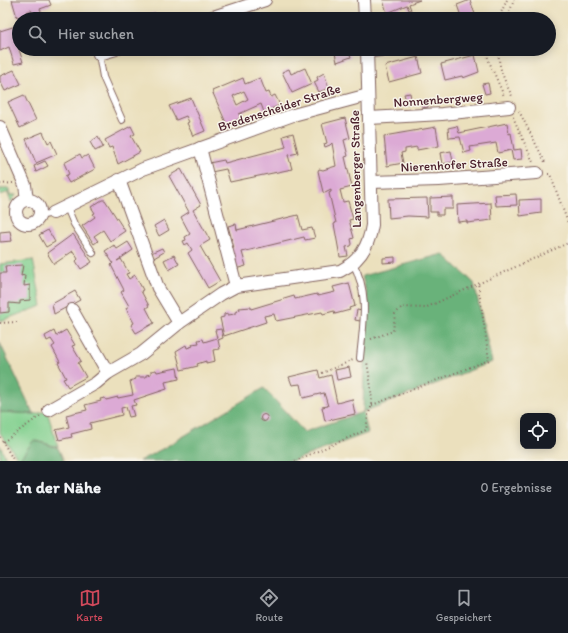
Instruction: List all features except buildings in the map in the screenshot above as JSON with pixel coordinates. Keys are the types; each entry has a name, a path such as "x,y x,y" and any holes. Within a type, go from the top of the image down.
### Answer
{"street":[{"path":"229,12 265,0"},
{"path":"364,0 365,12"},
{"name":"Langenberger Straße","path":"49,410 96,383 108,373 141,354 179,323 236,286 340,271 353,263 367,248 372,225 367,56"},
{"name":"Bredenscheider Straße","path":"53,213 66,205 143,169 293,115 368,95"},
{"name":"Nonnenbergweg","path":"369,118 442,114 513,105"},
{"path":"0,128 25,185 27,200"},
{"path":"200,148 236,286"},
{"name":"Nierenhofer Straße","path":"371,182 446,180 537,172"},
{"path":"119,180 156,282 171,312 179,323"},
{"path":"27,200 38,205 40,212 37,220 30,224 23,223 18,217 18,207 27,200"},
{"path":"72,310 108,373"}],"lane":[{"path":"99,56 103,77 122,120"},
{"path":"66,205 74,224 93,253"},
{"path":"39,216 53,213"},
{"path":"353,263 358,271 366,303 360,356"}],"path":[{"path":"501,12 506,0"},
{"path":"510,12 514,0"},
{"path":"498,56 505,83 513,105 550,174 568,223"},
{"path":"537,172 550,174"},
{"path":"0,184 16,182"},
{"path":"361,342 392,331 395,314 402,307 425,308 568,243"},
{"path":"372,405 489,360 478,283"},
{"path":"0,323 18,322"},
{"path":"295,461 366,430 368,414 372,405 371,387 365,354 322,373"},
{"path":"3,442 49,410"},
{"path":"0,437 14,461"}],"green space":[{"path":"0,189 9,189 9,192 0,195"},
{"path":"9,192 9,195 16,195 11,202 8,194"},
{"path":"443,254 474,283 492,362 363,412 364,358 368,301 362,276"},
{"path":"33,260 42,306 0,321 0,264"},
{"path":"0,343 33,413 35,414 0,412"},
{"path":"264,388 304,432 363,412 368,433 292,461 139,461 164,448"},
{"path":"47,411 58,447 34,440 19,460 0,433 0,412 35,414"},
{"path":"34,440 58,448 64,461 20,461 19,460"},
{"path":"0,445 7,461 0,461"}]}
